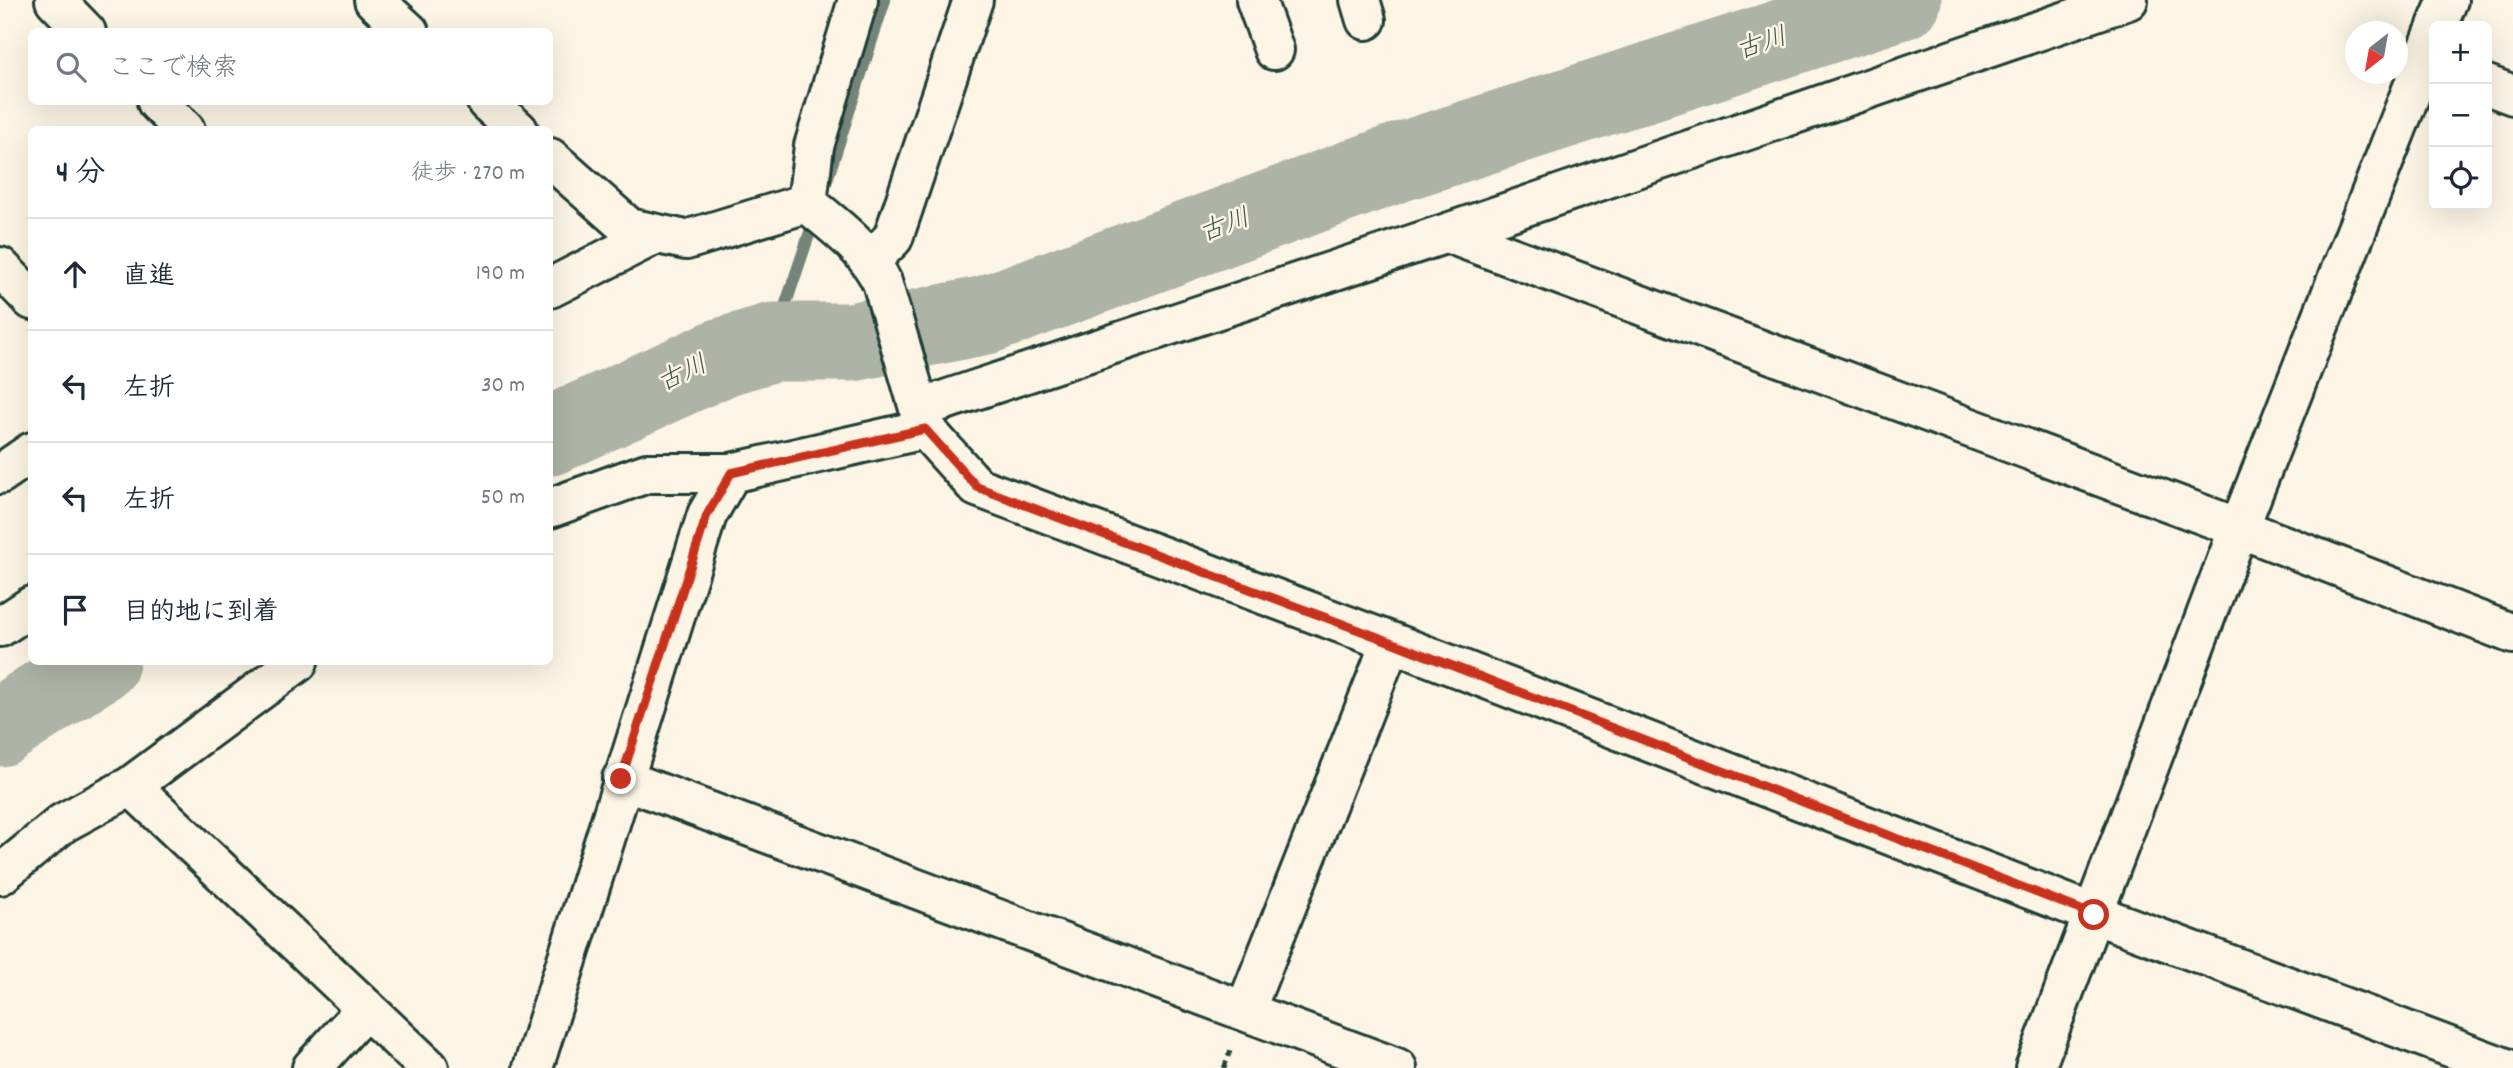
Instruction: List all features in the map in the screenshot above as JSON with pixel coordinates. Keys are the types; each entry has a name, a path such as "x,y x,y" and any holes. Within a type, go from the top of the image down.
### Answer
{"street":[{"path":"55,0 82,28"},
{"path":"374,0 405,28"},
{"path":"807,203 814,146 858,0"},
{"path":"867,259 893,238 973,0"},
{"path":"553,507 647,473 731,473 923,419 1447,233 2128,0"},
{"path":"2439,21 2448,0"},
{"path":"1267,2 1274,50"},
{"path":"2035,1068 2239,528 2429,47"},
{"path":"2492,87 2513,95"},
{"path":"160,105 181,126"},
{"path":"490,105 514,126"},
{"path":"553,161 629,228 686,240 807,203"},
{"path":"807,203 867,259 923,419 977,487 1391,642 2094,915 2507,1068"},
{"path":"1447,233 2239,528 2513,634"},
{"path":"553,286 656,234"},
{"path":"0,267 28,296"},
{"path":"0,474 28,455"},
{"path":"533,1068 621,779 707,515 731,473"},
{"path":"0,627 28,609"},
{"path":"1245,1011 1391,642"},
{"path":"0,876 63,823 131,786 294,665"},
{"path":"621,779 1397,1068"},
{"path":"131,786 429,1068"},
{"path":"313,1068 366,1008"}],"waterway":[{"path":"826,183 885,0"},
{"name":"古川","path":"553,435 723,357 773,342 852,342 986,315 1394,164 1902,0"},
{"path":"773,342 815,217"},
{"name":"古川","path":"0,727 95,665"}],"route":[{"path":"621,779 707,515 731,473 925,429 977,487 1391,642 2094,915"}]}
